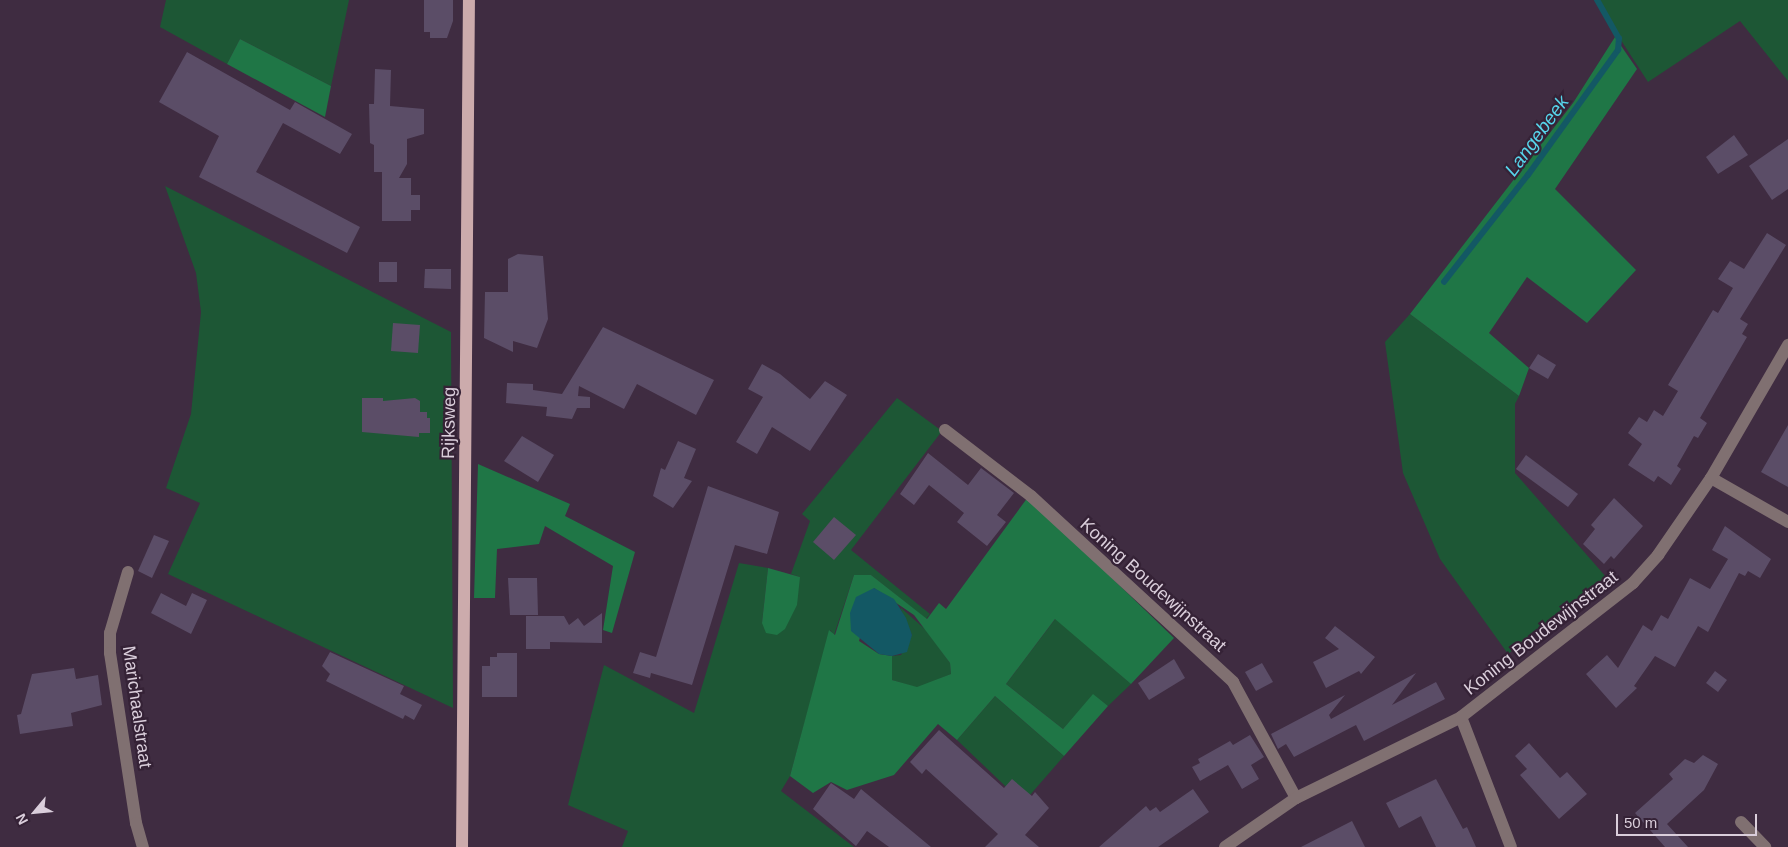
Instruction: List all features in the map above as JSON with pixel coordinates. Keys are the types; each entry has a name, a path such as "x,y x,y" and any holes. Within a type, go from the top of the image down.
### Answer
{"main road":[{"name":"Rijksweg","path":"462,847 469,0"}],"street":[{"name":"Koning Boudewijnstraat","path":"1225,847 1296,798 1461,717 1633,583 1658,555 1711,478 1788,345"},
{"name":"Koning Boudewijnstraat","path":"945,430 1031,496 1233,682 1296,798"},
{"path":"1711,478 1788,522"},
{"name":"Marichaalstraat","path":"128,572 110,633 110,653 136,824 143,847"},
{"path":"1461,717 1512,847"},
{"path":"1741,822 1765,847"}],"green space":[{"path":"166,0 349,0 331,86 240,39 227,64 160,27"},
{"path":"1595,0 1788,0 1788,81 1740,21 1648,82"},
{"path":"1615,37 1637,69 1555,189 1636,270 1587,323 1527,277 1489,333 1529,368 1519,396 1410,314 1573,103"},
{"path":"240,39 331,86 325,117 227,64"},
{"path":"165,186 451,332 453,708 168,574 200,503 166,488 191,414 201,312 196,273"},
{"path":"1410,314 1519,396 1515,404 1515,473 1607,578 1508,654 1440,559 1403,473 1385,342"},
{"path":"897,398 942,431 851,550 930,614 926,619 871,575 854,575 834,635 830,630 790,776 781,791 854,847 622,847 628,831 568,805 604,665 694,713 739,563 768,568 762,623 800,577 791,574 810,521 802,514"},
{"path":"478,464 570,504 565,516 635,552 612,633 603,630 613,566 545,526 539,544 497,549 495,598 474,598"},
{"path":"1028,497 1174,638 1131,684 1055,619 1006,684 1063,729 1093,694 1108,706 1064,756 995,696 957,740 938,724 894,775 847,790 831,782 813,793 790,776 829,630 835,635 854,575 871,575 927,619 939,603 946,609","holes":["874,588 914,615 950,663 951,674 917,687 892,680 892,656 879,654 859,641"]},
{"path":"768,568 800,577 797,605 785,629 777,635 766,633 762,623"},
{"path":"900,607 926,630 950,663 951,674 918,688 892,680 892,656 901,655 912,635"},
{"path":"1056,618 1131,684 1108,706 1093,695 1063,729 1006,684"},
{"path":"995,696 1064,756 1023,803 957,740"}],"water":[{"path":"874,588 894,599 906,618 912,635 907,652 892,656 879,654 851,631 850,613 856,597"}],"building":[{"path":"424,0 453,0 453,21 447,38 430,38 430,32 424,32"},
{"path":"187,52 290,110 295,102 352,134 340,154 283,123 256,172 360,227 347,253 199,177 219,136 159,102"},
{"path":"375,69 391,70 390,106 424,109 424,134 407,139 407,164 399,178 411,178 411,195 420,195 420,210 411,210 411,221 382,221 382,172 374,172 374,145 370,143 369,104 374,104"},
{"path":"1734,135 1748,155 1718,174 1706,157"},
{"path":"1788,139 1788,189 1772,200 1749,166"},
{"path":"1767,233 1786,245 1740,319 1748,324 1742,334 1747,337 1700,418 1707,423 1698,438 1694,436 1677,466 1681,469 1671,485 1658,476 1654,482 1628,465 1642,444 1628,433 1639,417 1647,422 1654,410 1663,416 1678,391 1668,385 1713,310 1718,313 1733,288 1718,279 1730,261 1744,269"},
{"path":"518,254 543,256 548,319 537,348 513,341 513,352 484,338 485,292 508,292 508,259"},
{"path":"379,262 397,262 397,282 379,282"},
{"path":"425,269 451,269 451,289 424,288"},
{"path":"393,323 420,325 418,353 391,351"},
{"path":"603,327 714,380 696,415 637,384 624,409 579,386 578,396 590,397 590,408 577,408 572,419 546,416 547,407 506,403 507,383 533,384 533,390 562,394"},
{"path":"1538,354 1556,365 1548,379 1529,368"},
{"path":"762,364 780,374 810,399 825,381 847,395 810,451 772,427 757,454 736,442 763,397 748,389"},
{"path":"362,398 383,398 383,401 415,398 420,401 420,412 427,412 427,418 430,418 430,433 419,433 419,437 362,432"},
{"path":"1788,425 1788,487 1761,472"},
{"path":"522,436 554,455 538,482 504,461"},
{"path":"678,441 696,449 684,478 692,481 673,508 653,496 661,468 665,470"},
{"path":"928,453 968,485 981,468 1014,493 997,515 1006,522 987,546 957,522 964,513 929,485 914,505 900,494"},
{"path":"1526,455 1578,494 1568,507 1516,469"},
{"path":"708,486 779,512 767,554 735,545 692,685 651,673 650,678 633,673 640,652 656,657"},
{"path":"1614,498 1643,526 1614,559 1611,556 1604,564 1583,544 1595,529 1591,525"},
{"path":"834,517 856,535 834,560 813,542"},
{"path":"1725,526 1771,559 1760,578 1748,571 1745,576 1739,573 1708,632 1698,626 1675,667 1655,656 1634,686 1637,688 1616,708 1586,674 1607,655 1618,668 1643,625 1652,631 1661,615 1668,619 1690,578 1710,589 1728,559 1712,550"},
{"path":"154,535 169,541 152,578 138,571"},
{"path":"508,578 537,578 538,615 510,615"},
{"path":"161,593 186,606 192,593 207,600 191,634 151,613"},
{"path":"602,613 602,643 550,642 550,649 526,649 526,616 564,616 569,625 578,618 584,626"},
{"path":"1335,626 1375,657 1361,674 1359,671 1326,688 1313,662 1339,649 1325,638"},
{"path":"330,652 404,686 400,694 422,705 414,720 405,715 403,719 326,681 330,674 322,666"},
{"path":"497,653 517,653 517,697 482,697 482,666 490,666 490,657 497,657"},
{"path":"1174,659 1185,678 1149,700 1138,683"},
{"path":"1262,663 1273,682 1256,691 1245,672"},
{"path":"74,668 76,679 98,675 102,705 71,713 73,726 20,734 17,715 21,714 32,674"},
{"path":"1715,671 1727,680 1718,692 1706,683"},
{"path":"1416,673 1392,705 1436,682 1445,699 1364,741 1356,725 1294,757 1286,744 1278,749 1271,734 1345,695 1329,715 1331,719"},
{"path":"939,730 1004,788 1012,779 1032,796 1035,792 1049,808 1025,835 1039,847 985,847 998,834 926,769 922,774 910,762"},
{"path":"1250,735 1264,757 1251,765 1259,779 1242,789 1228,765 1200,781 1192,767 1200,763 1198,759 1230,741 1233,745"},
{"path":"1529,743 1560,778 1567,772 1587,794 1559,819 1520,775 1527,769 1515,756"},
{"path":"1703,755 1718,764 1704,790 1667,824 1688,847 1665,847 1635,813 1673,779 1669,774 1685,759 1694,763"},
{"path":"1436,779 1463,829 1467,827 1476,847 1436,847 1421,816 1399,828 1386,803"},
{"path":"831,783 854,799 861,789 931,847 889,847 867,831 856,846 813,809"},
{"path":"1193,789 1209,812 1158,847 1099,847 1146,806 1150,811 1156,807 1160,812"},
{"path":"1352,821 1365,847 1301,847"}],"waterway":[{"name":"Langebeek","path":"1444,282 1528,175 1618,50 1619,39 1597,0"}]}
